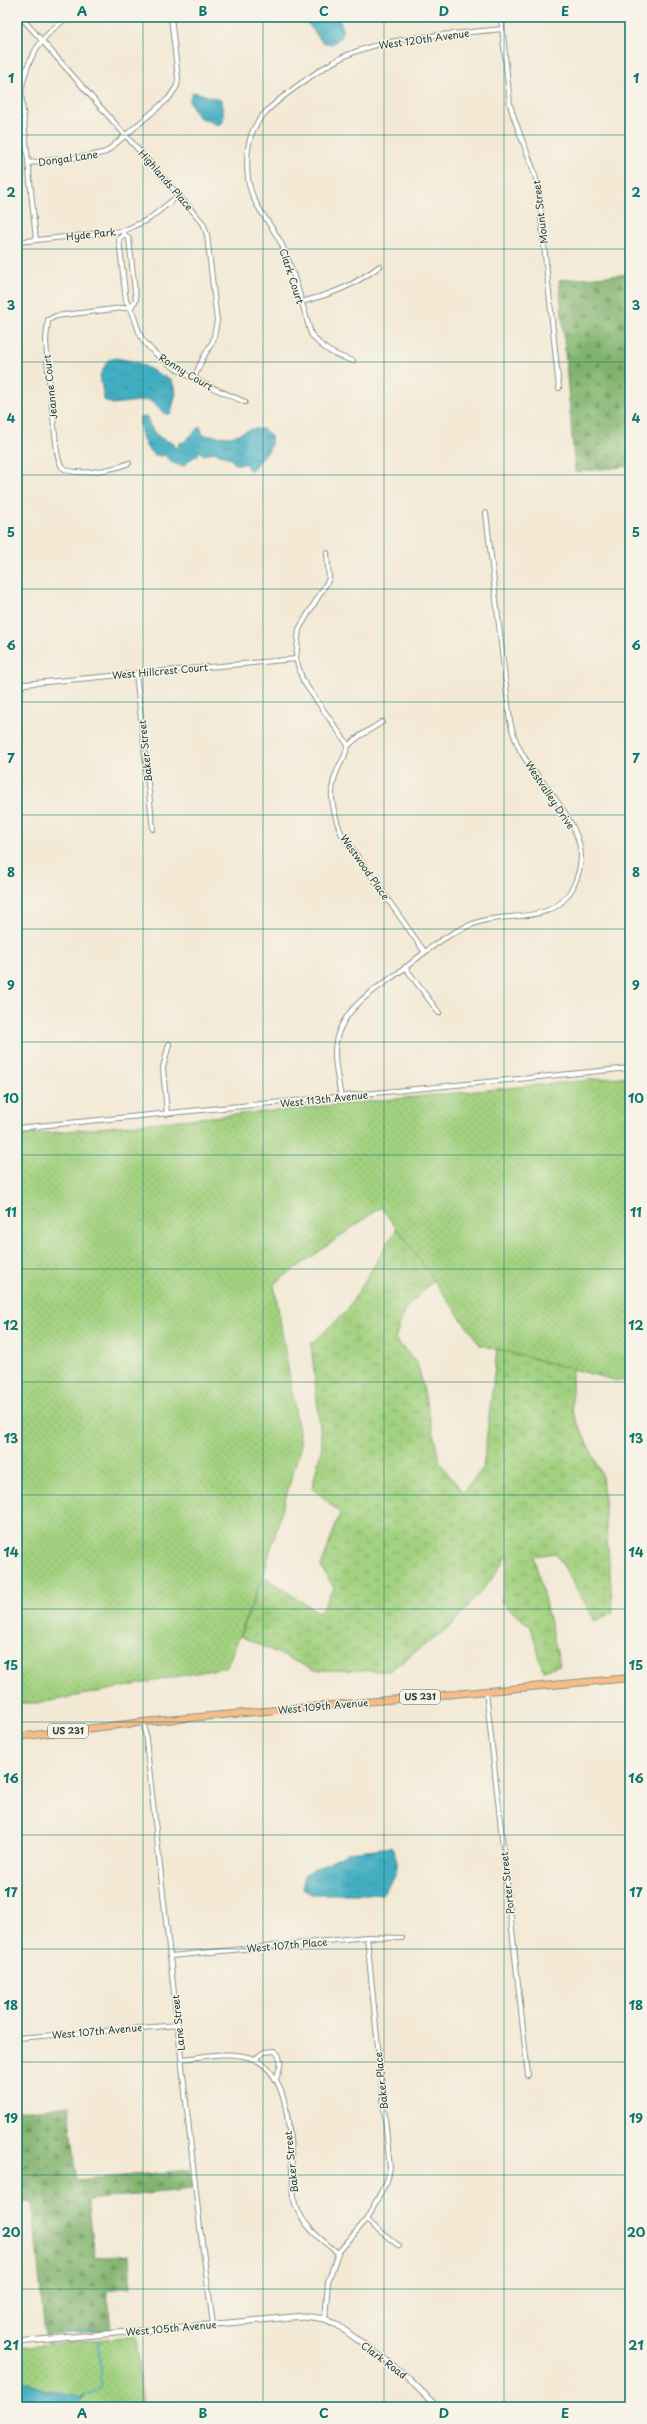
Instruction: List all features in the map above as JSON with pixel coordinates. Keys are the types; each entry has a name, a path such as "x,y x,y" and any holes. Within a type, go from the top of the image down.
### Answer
{"main road":[{"name":"West 109th Avenue","path":"17,1737 144,1722 630,1678"}],"street":[{"name":"Highlands Place","path":"21,17 203,223 207,235 216,300 217,321 213,341 194,378"},
{"path":"36,240 21,92 26,69 41,40 54,27 69,17"},
{"name":"Dongal Lane","path":"28,163 99,155 114,147 169,98 177,86 178,78 171,17"},
{"name":"Mount Street","path":"501,17 510,104 513,118 534,167 538,187 559,388"},
{"name":"West 120th Avenue","path":"254,127 266,109 313,74 344,56 371,46 398,41 502,29"},
{"name":"Clark Court","path":"254,127 248,149 248,179 253,199 282,244 311,334 320,346 329,353 353,361"},
{"name":"Hyde Park","path":"17,242 123,233 149,219 179,195"},
{"name":"Ronny Court","path":"131,307 136,300 132,262 129,239 123,233 119,239 126,301 131,307 134,323 152,351 194,378 245,402"},
{"path":"301,302 338,292 356,283 380,266"},
{"name":"Jeanne Court","path":"129,463 117,469 80,472 71,472 63,468 57,452 46,340 48,320 56,316 131,307"},
{"name":"Westvalley Drive","path":"341,1097 336,1062 337,1035 349,1013 366,995 405,967 424,951 463,928 483,921 532,916 561,904 569,894 578,877 581,856 579,838 524,756 514,736 508,711 486,513"},
{"path":"327,553 329,579 299,629 296,659 302,681 348,746"},
{"name":"West Hillcrest Court","path":"17,693 24,684 296,659"},
{"name":"Baker Street","path":"136,673 154,830"},
{"name":"Westwood Place","path":"382,722 348,746 344,758 335,770 331,792 333,811 340,833 424,951"},
{"path":"405,967 439,1013"},
{"path":"167,1114 163,1068 169,1044"},
{"name":"West 113th Avenue","path":"17,1128 630,1068"},
{"name":"Porter Street","path":"486,1691 528,2075"},
{"name":"Lane Street","path":"144,1722 212,2324"},
{"name":"West 107th Place","path":"171,1956 367,1938 402,1938"},
{"name":"Baker Place","path":"338,2253 366,2220 387,2181 390,2168 367,1938"},
{"name":"West 107th Avenue","path":"17,2038 178,2024"},
{"path":"255,2059 264,2052 276,2051 281,2064 276,2079"},
{"name":"Baker Street","path":"182,2059 226,2054 242,2055 255,2059 273,2073 284,2097 295,2203 315,2235 338,2253"},
{"path":"366,2220 399,2246"},
{"path":"325,2319 328,2282 338,2253"},
{"name":"West 105th Avenue","path":"17,2342 304,2316 325,2319"},
{"name":"Clark Road","path":"325,2319 336,2324 403,2374 436,2407"}],"green space":[{"path":"630,274 630,466 575,472 559,280"},
{"path":"630,1076 630,1380 618,1381 480,1345 381,1207 274,1284 301,1445 263,1576 227,1667 40,1703 17,1703 17,1136"},
{"path":"397,1228 434,1280 405,1309 395,1339 418,1365 440,1463 463,1493 483,1468 497,1349 572,1369 572,1411 602,1475 613,1612 595,1621 556,1553 534,1556 560,1665 543,1670 531,1627 501,1602 509,1553 491,1580 452,1625 389,1671 314,1670 240,1636 263,1576 319,1613 334,1588 321,1567 340,1513 312,1487 322,1446 311,1344 346,1312"},
{"path":"69,2106 77,2180 190,2170 193,2189 88,2200 95,2258 129,2255 131,2287 107,2290 111,2330 45,2335 32,2202 17,2200 17,2111"},
{"path":"136,2336 143,2407 17,2407 17,2347"}],"water":[{"path":"303,17 336,17 340,21 343,29 340,38 332,44 322,42"},
{"path":"195,92 221,100 224,115 223,122 218,125 198,117 189,101 192,93"},
{"path":"116,358 137,362 172,381 176,393 171,413 167,415 149,400 112,404 104,400 100,375 108,360"},
{"path":"147,416 153,431 159,437 174,443 174,447 178,448 179,443 184,442 200,426 203,435 231,437 251,429 263,429 271,436 271,444 266,454 251,470 249,470 246,464 235,464 231,459 223,455 213,452 204,455 199,451 198,455 189,460 184,466 178,465 171,462 165,455 158,456 148,450 142,437 140,424 140,418"},
{"path":"391,1847 397,1860 396,1872 382,1894 312,1894 302,1889 305,1874 349,1852"},
{"path":"17,2378 45,2390 72,2394 78,2398 86,2394 76,2407 17,2407"}],"waterway":[{"path":"66,2332 96,2330"},
{"path":"86,2394 95,2392 101,2387 99,2342"}]}
